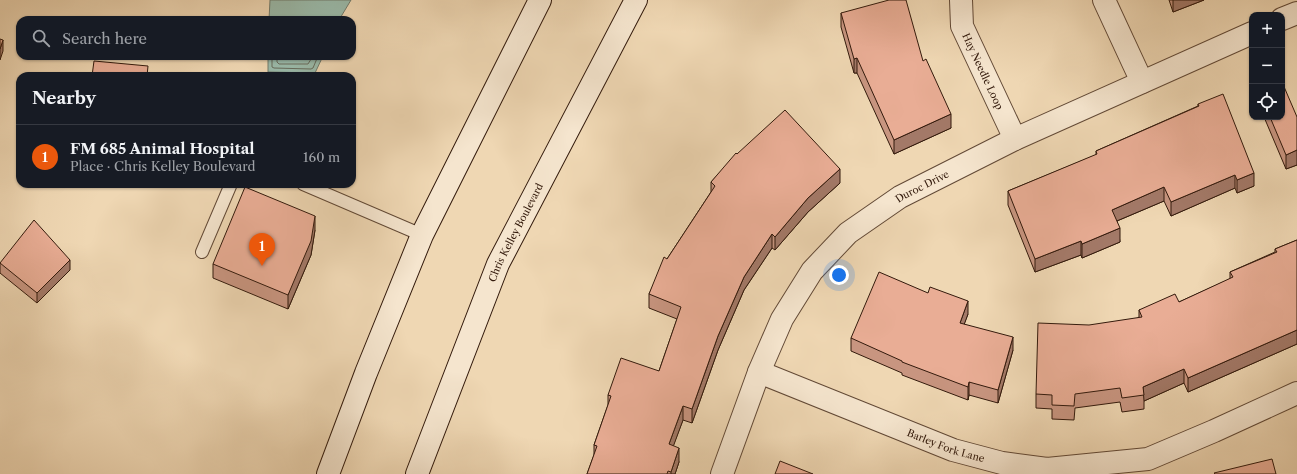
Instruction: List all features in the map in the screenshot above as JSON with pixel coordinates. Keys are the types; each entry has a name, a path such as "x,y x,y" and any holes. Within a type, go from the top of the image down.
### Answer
{"street":[{"path":"328,474 366,373 422,236 540,0"},
{"name":"Chris Kelley Boulevard","path":"417,474 498,264 636,0"},
{"name":"Hay Needle Loop","path":"961,0 962,26 1015,139"},
{"path":"1104,0 1142,82"},
{"path":"1285,18 1297,13"},
{"name":"Duroc Drive","path":"722,474 759,372 782,319 812,271 848,233 900,197 1015,139 1249,34"},
{"name":"Barley Fork Lane","path":"759,372 953,450 1002,463 1047,469 1150,466 1214,431 1297,393"}],"lane":[{"path":"202,252 229,188"},
{"path":"312,188 422,236"}],"water":[{"path":"270,0 351,0 341,16 269,16"},
{"path":"268,60 321,60 315,72 268,72"}],"building":[{"path":"889,0 906,0 923,61 926,59 951,114 894,140 857,58 854,59 841,13"},
{"path":"0,39 3,40 0,49"},
{"path":"94,61 148,66 147,72 93,72"},
{"path":"1285,89 1297,117 1297,150 1286,155 1271,120 1285,120"},
{"path":"1223,94 1254,173 1237,180 1235,175 1171,202 1164,187 1112,210 1120,228 1082,244 1081,241 1035,259 1008,191 1097,154 1096,151"},
{"path":"785,110 840,169 808,198 775,237 772,234 744,277 718,336 692,409 683,406 669,444 679,448 671,472 668,471 667,474 587,474 597,446 594,445 611,396 608,395 621,358 659,371 681,307 649,294 664,257 667,259 715,186 711,182 736,153 737,154"},
{"path":"245,188 315,216 311,241 288,295 213,264"},
{"path":"34,220 70,260 37,293 0,263"},
{"path":"1297,240 1297,330 1188,378 1184,369 1143,387 1144,395 1122,398 1120,388 1075,394 1074,406 1052,405 1052,395 1036,394 1038,323 1089,325 1142,317 1139,310 1175,294 1179,302 1233,277 1230,272 1277,252 1275,249"},
{"path":"879,272 928,293 930,287 968,301 960,323 1013,337 998,390 969,382 968,387 902,362 851,338"},
{"path":"1272,459 1276,474 1214,473"},
{"path":"780,461 813,474 775,474"}],"place":[{"name":"FM 685 Animal Hospital","path":"262,266"}]}
